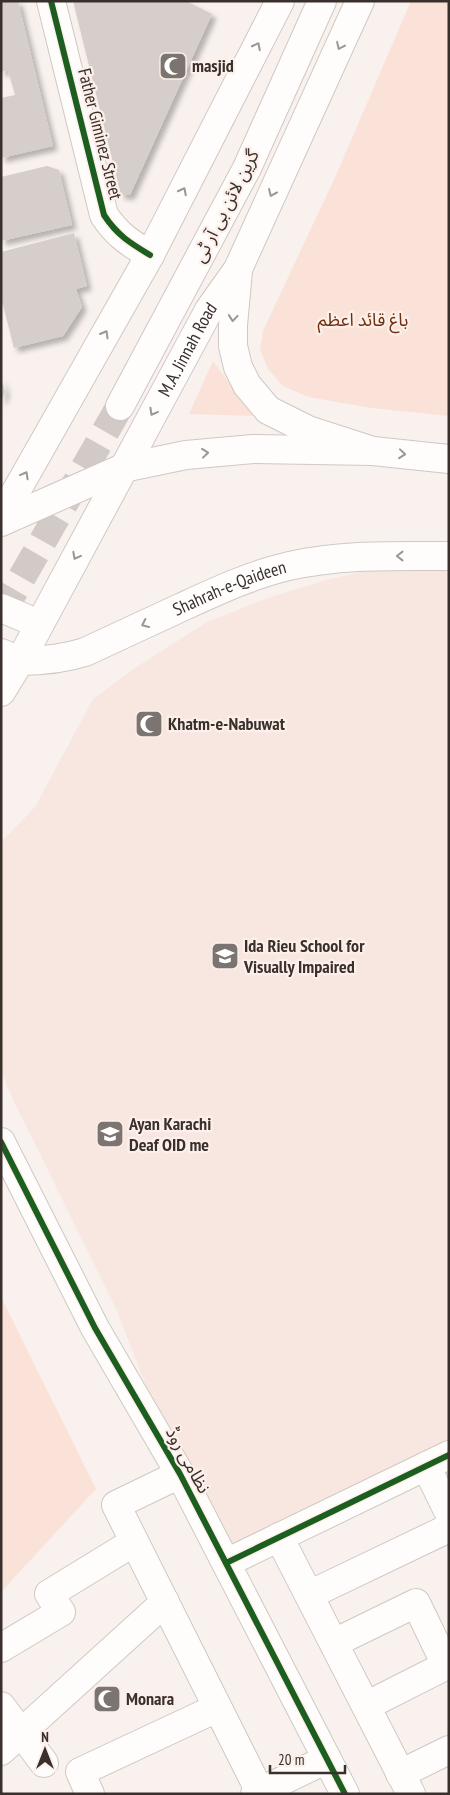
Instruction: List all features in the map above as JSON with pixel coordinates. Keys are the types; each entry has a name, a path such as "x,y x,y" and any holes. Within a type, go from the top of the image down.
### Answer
{"main road":[{"name":"Father Giminez Street","path":"51,1 104,215 125,240 150,255"},
{"path":"1,518 150,255 280,1"},
{"name":"گرین لائن بی آر ٹی","path":"120,406 247,168 322,1"},
{"name":"M.A. Jinnah Road","path":"1,692 11,657 39,624 209,310 238,269 360,1"},
{"path":"238,269 232,325 233,346 238,367 247,385 268,410 308,430 373,451"},
{"path":"1,522 123,468 186,455 253,449 373,451 449,458"},
{"name":"Shahrah-e-Qaideen","path":"11,657 44,661 85,652 213,593 251,577 289,566 326,559 374,556 449,556"},
{"path":"1,608 39,624"},
{"name":"نظامی روڈ","path":"1,1142 95,1328 180,1474 345,1794"},
{"path":"226,1563 437,1460 449,1513"},
{"path":"180,1474 116,1505 217,1708 264,1791 327,1759"},
{"path":"309,1595 449,1528"},
{"path":"279,1537 406,1784 449,1750"},
{"path":"1,1648 61,1612 49,1594 134,1542"},
{"path":"1,1751 165,1602"},
{"path":"334,1643 416,1603 448,1664 366,1706"},
{"path":"1,1706 44,1763"},
{"path":"90,1794 80,1772 217,1708"}],"shaded area":[{"name":"Ida Rieu School for Visually Impaired","path":"449,568 449,1513 426,1466 226,1563 180,1474 117,1311 9,1091 1,1071 1,842 35,807 93,699 138,666 207,622 271,597 326,580 371,570"}],"green space":[{"name":"باغ قائد اعظم","path":"411,1 449,1 449,416 371,408 308,397 283,386 268,369 260,350 263,331 337,173"},
{"path":"213,361 253,416 189,414"},
{"path":"1,1297 96,1489 1,1592"}],"building":[{"path":"1,1 18,1 53,146 1,158 1,98 15,95 8,70 1,72"},
{"path":"73,1 186,1 212,14 130,195 121,195"},
{"path":"47,166 59,170 72,225 1,241 1,177"},
{"path":"74,233 87,286 76,289 82,307 63,336 14,348 1,297 1,252"},
{"path":"1,377 5,392 1,402"}],"tunnel":[{"path":"1,614 120,406"}],"cycle path":[{"path":"51,1 104,215 124,238 150,255"},
{"path":"1,1142 95,1328 180,1474 345,1794"},
{"path":"226,1563 449,1455"}],"place":[{"name":"masjid","path":"173,66"},
{"name":"Khatm-e-Nabuwat","path":"149,724"},
{"name":"Ida Rieu School for Visually Impaired","path":"225,956"},
{"name":"Ayan Karachi Deaf OID me","path":"110,1134"},
{"name":"Monara","path":"107,1699"}]}
